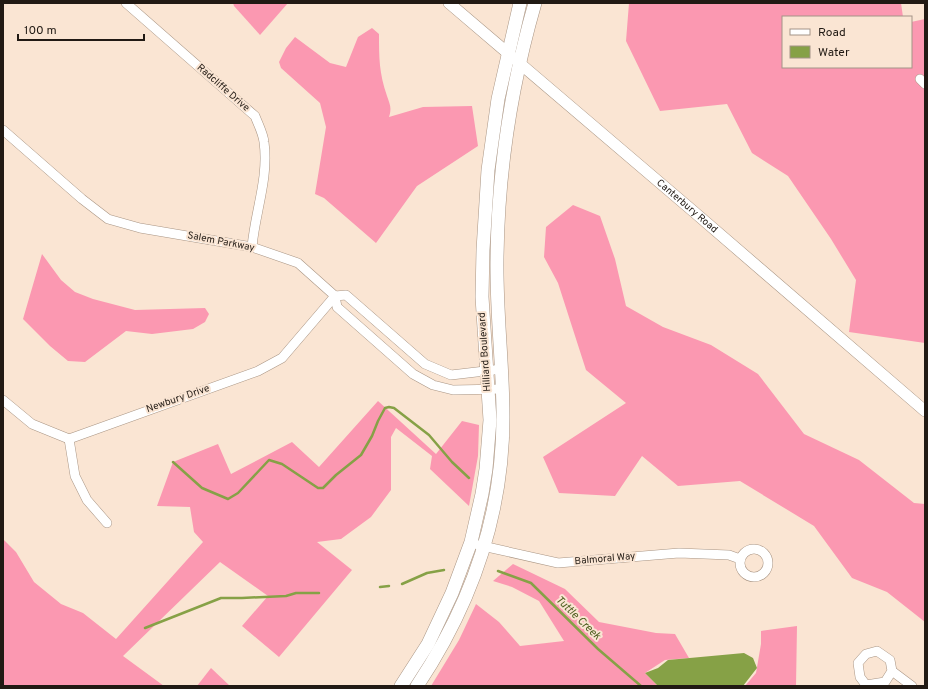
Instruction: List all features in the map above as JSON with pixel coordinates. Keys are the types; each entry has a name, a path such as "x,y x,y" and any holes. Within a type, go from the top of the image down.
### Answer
{"main road":[{"name":"Hilliard Boulevard","path":"401,686 425,650 438,626 452,593 471,542 482,494 486,469 490,420 482,297 482,250 488,170 498,99 507,54 520,3"},
{"name":"Hilliard Boulevard","path":"417,686 444,643 458,615 477,570 496,496 503,444 503,389 496,287 499,198 507,130 520,64 535,3"}],"street":[{"name":"Radcliffe Drive","path":"126,3 255,116 264,141 265,168 253,231 252,247"},
{"name":"Canterbury Road","path":"449,3 925,411"},
{"name":"Salem Parkway","path":"3,130 82,199 108,219 140,228 252,247 298,263 335,296 346,294 426,364 451,375 502,369"},
{"path":"335,296 337,307 413,374 433,384 453,390 503,389"},
{"name":"Newbury Drive","path":"69,438 264,368 282,358 335,296"},
{"path":"3,400 32,424 69,438 75,476 87,500 107,523"},
{"name":"Balmoral Way","path":"471,542 484,547 558,563 679,553 729,555 740,559"},
{"path":"892,671 912,686"}],"shaded area":[{"path":"233,3 288,3 260,35"},
{"path":"629,3 901,3 903,16 782,16 782,68 912,68 912,22 925,19 925,343 849,332 856,280 831,239 788,176 752,153 727,104 660,111 626,41"},
{"path":"372,28 379,34 380,65 382,80 390,106 389,117 423,107 472,106 478,146 417,186 376,243 324,198 315,194 326,127 320,103 281,68 279,62 286,48 295,37 330,63 346,67 358,37"},
{"path":"573,205 600,216 615,259 626,306 663,327 711,345 758,374 804,434 859,460 914,503 925,504 925,622 887,592 852,578 814,526 740,481 678,486 642,456 615,496 559,493 543,457 626,403 586,370 558,283 544,257 546,227"},
{"path":"42,254 61,280 75,292 93,299 135,310 205,308 209,314 205,322 193,329 152,334 126,331 85,362 68,361 50,346 23,319"},
{"path":"378,401 436,454 462,421 479,425 478,456 469,506 430,469 432,456 396,428 391,437 391,490 371,517 341,539 317,542 352,570 279,657 242,626 268,596 220,562 123,656 164,686 3,686 3,539 16,552 34,582 61,604 83,613 116,639 203,542 194,532 190,507 157,506 173,462 218,444 231,474 292,442 319,467"},
{"path":"513,564 565,589 599,622 656,633 675,634 689,658 665,660 645,673 658,686 431,686 459,640 476,604 499,622 520,646 564,641 539,601 512,587 493,581"},
{"path":"797,626 796,686 745,686 756,673 761,644 761,631"},
{"path":"211,668 230,686 197,686"}],"water":[{"path":"744,653 753,658 757,668 743,686 658,686 645,673 658,668 668,660"}],"waterway":[{"name":"Tuttle Creek","path":"173,462 202,488 228,499 238,493 269,460 282,464 318,488 323,488 336,475 361,455 385,408 389,407 394,408 429,435 452,462 469,478"},
{"path":"402,584 427,573 444,570"},
{"name":"Tuttle Creek","path":"498,571 531,583 598,649 641,686"},
{"path":"380,587 389,586"},
{"path":"145,628 221,598 286,596 296,593 319,593"}]}
